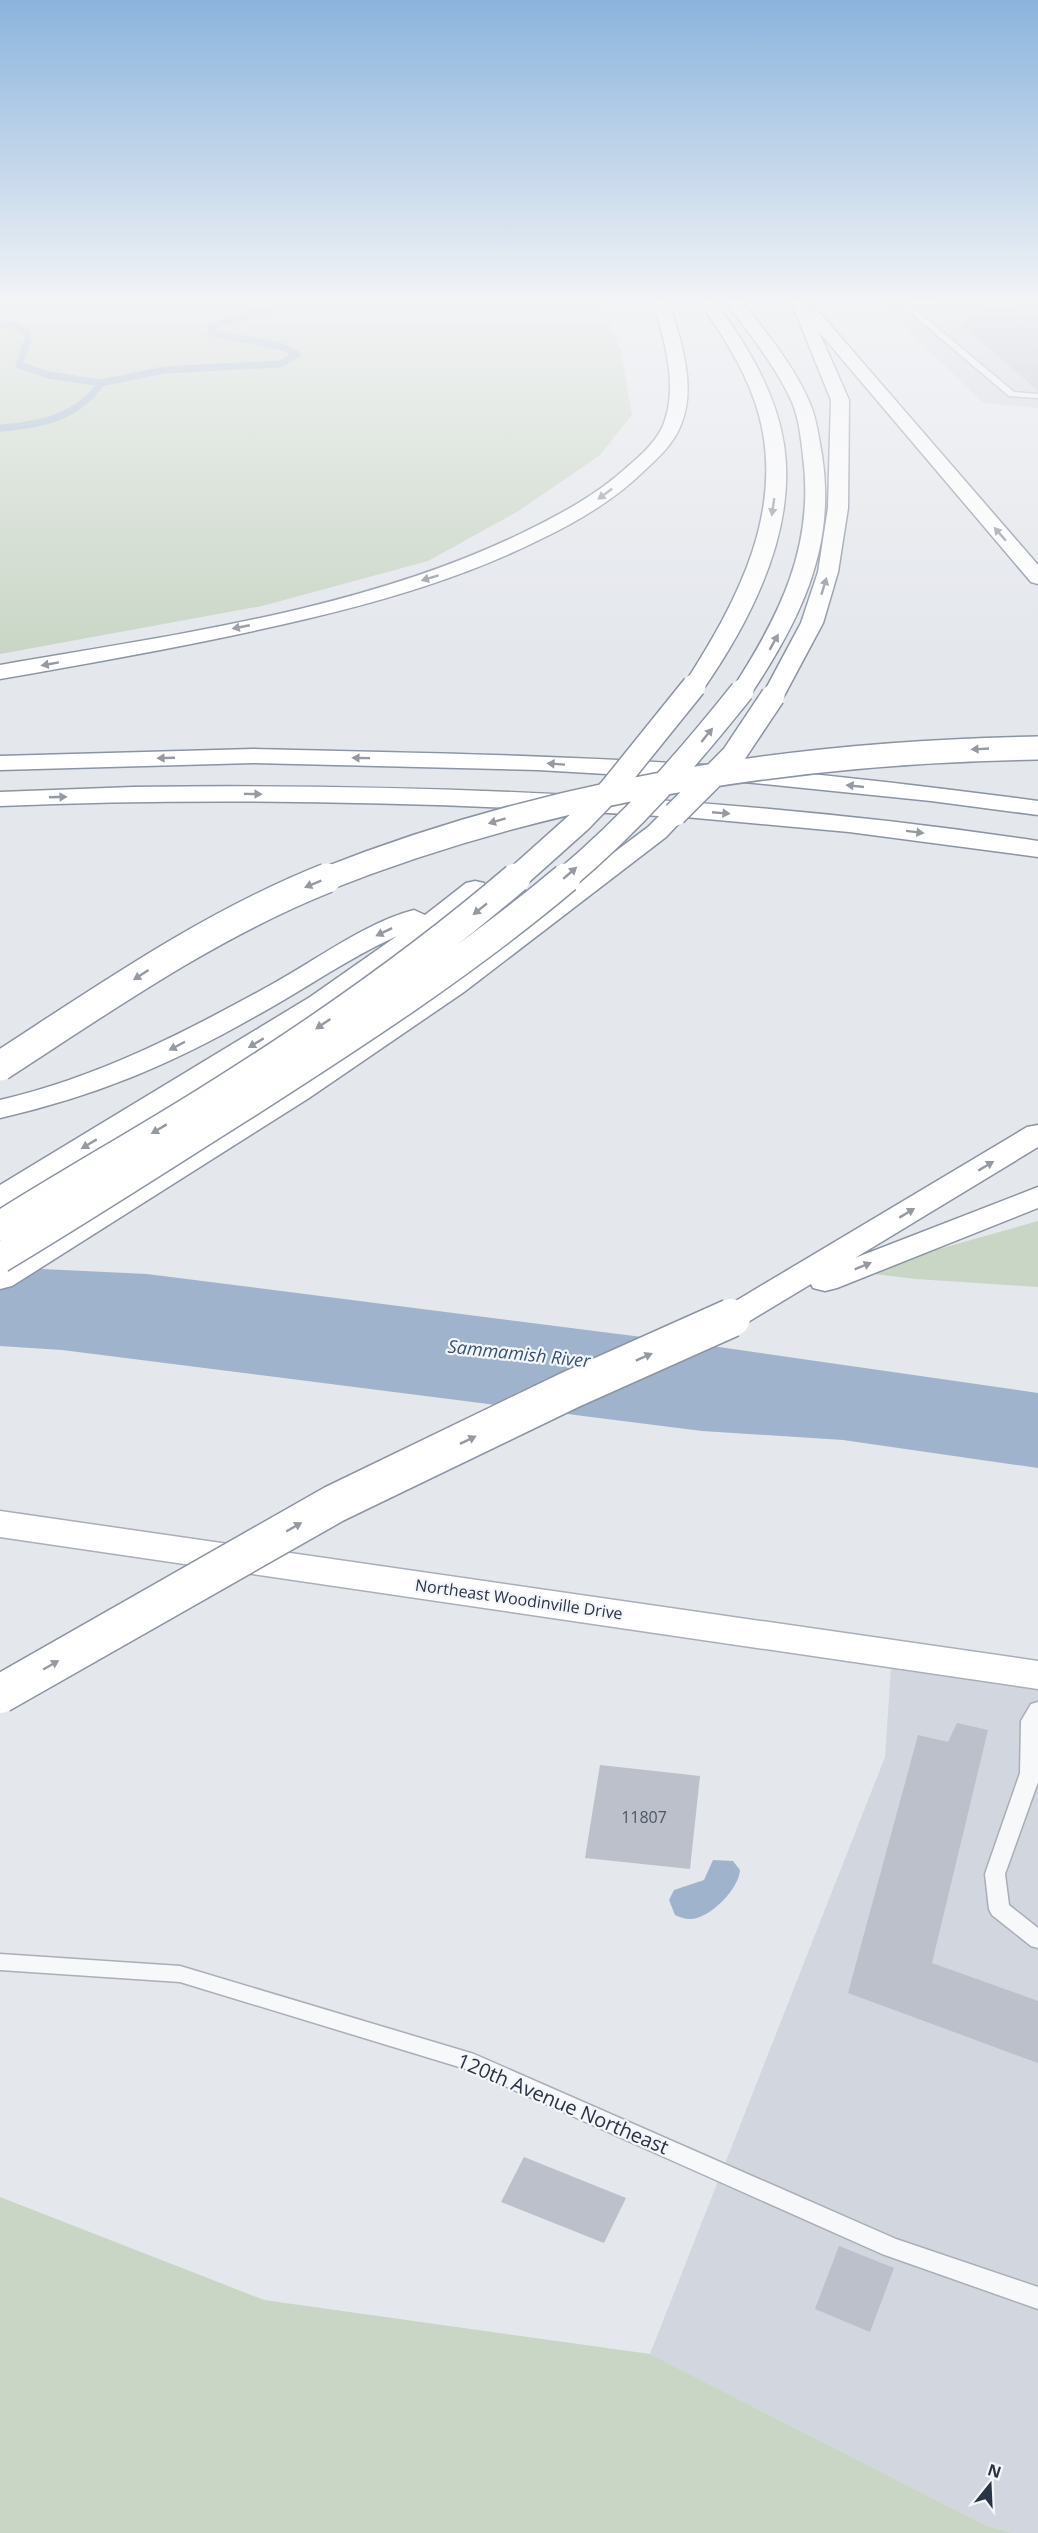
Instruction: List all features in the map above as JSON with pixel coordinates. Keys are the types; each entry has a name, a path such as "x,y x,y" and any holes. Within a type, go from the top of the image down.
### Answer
{"main road":[{"path":"0,672 259,624 379,594 462,568 523,541 585,509 625,479 658,448 674,417"},
{"path":"750,417 752,424"},
{"path":"0,1199 320,1004 419,933 533,840 685,684 729,630 750,588 762,556 773,511 777,466 769,417"},
{"path":"0,1258 386,1014 501,930 628,822 698,745 742,691 767,655 786,620 806,569 816,522 817,488 805,417"},
{"path":"819,417 838,486"},
{"path":"0,1280 298,1092 454,986 657,832 733,756 773,696 812,623 819,603 828,572 838,508 840,417"},
{"path":"902,417 1038,578"},
{"path":"0,1226 229,1087 442,940 485,906 581,820 637,760 685,684 733,578"},
{"path":"0,1066 176,952 281,898 384,856 496,821 634,787 732,770 877,754 1038,748"},
{"path":"0,763 253,756 538,763 744,776 931,794 1038,808"},
{"path":"0,800 212,794 451,797 636,806 820,821 1038,849"},
{"path":"0,1109 35,1103 149,1061 379,934 475,889"},
{"path":"731,1318 1038,1134"},
{"path":"0,1694 334,1504 572,1389 731,1318 1038,1197"},
{"name":"Northeast Woodinville Drive","path":"0,1524 1038,1675"}],"lane":[{"path":"1038,1709 1030,1721 1034,1774 995,1875 999,1909 1038,1940"},
{"name":"120th Avenue Northeast","path":"0,1962 180,1974 474,2063 890,2247 1038,2298"}],"shaded area":[{"path":"892,1654 1038,1675 1038,2533 1012,2533 985,2525 650,2354 885,1757"}],"green space":[{"path":"0,417 630,417 600,455 517,512 428,561 262,606 0,654"},
{"path":"1038,1221 1038,1287 916,1279 857,1272"},
{"path":"0,2197 264,2300 650,2354 985,2525 1012,2533 0,2533"}],"water":[{"name":"Sammamish River","path":"0,1267 147,1274 705,1345 1038,1393 1038,1468 843,1440 702,1431 62,1350 0,1346"},
{"path":"713,1860 733,1861 740,1870 729,1894 714,1909 697,1918 687,1919 675,1915 669,1900 674,1890 704,1880"}],"building":[{"path":"957,1723 988,1730 932,1963 1038,2001 1038,2063 848,1993 918,1735 948,1742"},
{"path":"600,1765 700,1776 690,1869 585,1858"},
{"path":"524,2157 626,2198 604,2243 501,2202"},
{"path":"839,2246 894,2268 870,2332 815,2309"}],"waterway":[{"path":"0,428 29,425 58,417"}]}
